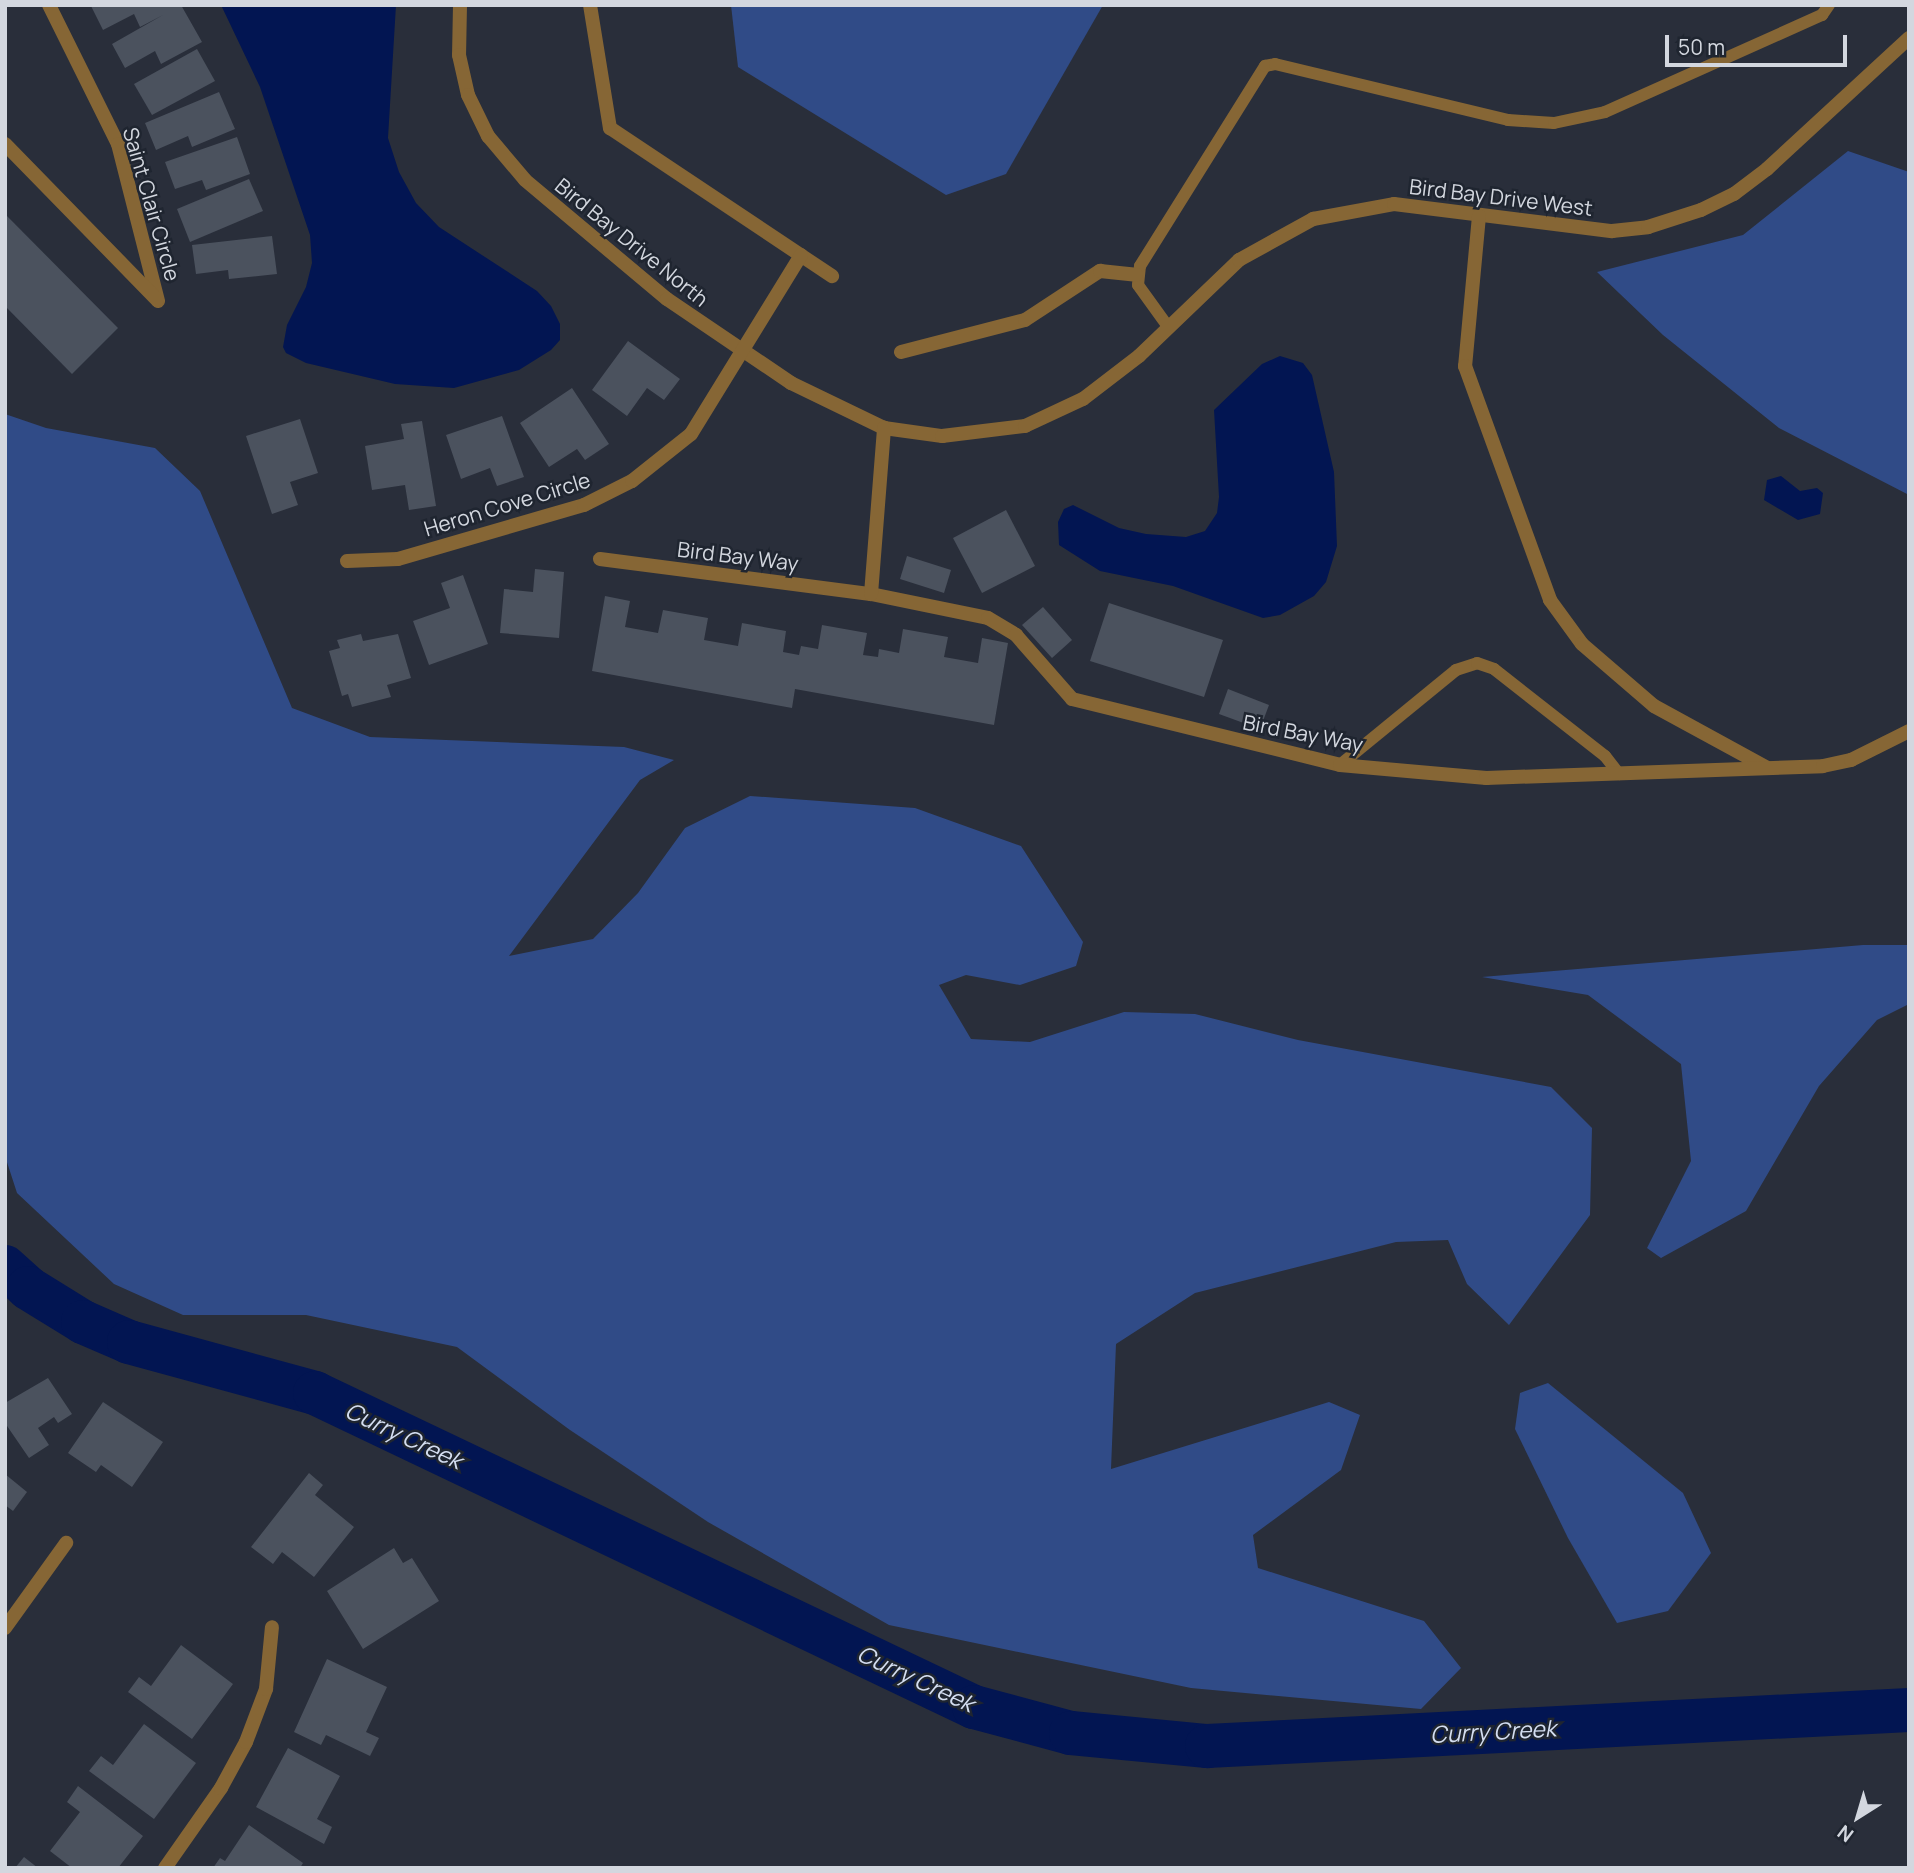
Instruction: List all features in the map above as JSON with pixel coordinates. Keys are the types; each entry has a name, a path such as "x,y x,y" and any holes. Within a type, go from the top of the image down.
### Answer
{"street":[{"name":"Saint Clair Circle","path":"5,144 158,301 118,144 49,5"},
{"name":"Bird Bay Drive North","path":"460,5 461,69 473,109 497,150 524,180 636,275 742,352 828,404 884,428"},
{"path":"590,5 610,128 832,276"},
{"name":"Bird Bay Drive West","path":"884,428 942,436 998,431 1045,419 1114,377 1170,328 1239,260 1313,219 1394,204 1612,231 1648,227 1701,210 1734,194 1768,169 1909,38"},
{"path":"1479,216 1465,366 1550,600 1582,644 1654,706 1768,768"},
{"name":"Heron Cove Circle","path":"346,561 398,559 559,513 611,493 672,453 691,434 801,255"},
{"path":"901,352 1025,320 1100,271 1136,275"},
{"path":"871,594 884,428"},
{"name":"Bird Bay Way","path":"600,559 871,594 997,621 1016,635 1072,699 1340,765 1486,778 1768,768 1851,760 1909,731"},
{"path":"5,1628 65,1543"},
{"path":"165,1868 222,1788 247,1742 266,1689 272,1627"}],"lane":[{"path":"1170,328 1136,275 1261,70 1270,64 1486,116 1554,123 1605,113 1822,15 1829,5"},
{"path":"1340,765 1456,670 1477,663 1494,669 1605,755 1619,774"}],"shaded area":[{"path":"221,5 396,5 388,138 399,172 416,203 439,227 537,291 551,306 560,324 560,340 551,350 519,370 454,388 395,384 306,363 286,353 283,347 287,325 306,287 312,263 310,235 260,87"},
{"path":"731,5 1103,5 1006,174 946,195 738,67"},
{"path":"1848,151 1909,172 1909,495 1779,428 1663,335 1597,272 1743,235"},
{"path":"1280,356 1303,363 1312,375 1334,472 1337,546 1326,582 1314,596 1280,615 1263,618 1173,586 1100,571 1059,545 1058,522 1064,509 1073,505 1119,528 1146,534 1186,537 1205,531 1217,513 1219,497 1214,410 1262,364"},
{"path":"5,414 46,428 155,448 200,491 292,708 370,737 624,747 674,760 640,780 509,956 593,939 638,893 685,828 750,796 915,808 1021,846 1083,942 1076,966 1020,985 966,975 939,985 971,1039 1030,1042 1124,1012 1195,1014 1298,1040 1551,1087 1592,1128 1590,1215 1509,1325 1467,1284 1448,1240 1396,1242 1195,1293 1116,1344 1111,1469 1329,1402 1360,1415 1341,1470 1253,1535 1258,1568 1424,1621 1461,1668 1421,1709 1191,1688 889,1625 708,1522 570,1430 457,1347 306,1315 183,1315 114,1284 17,1193 5,1156"},
{"path":"1781,476 1800,491 1817,488 1823,493 1820,514 1798,520 1764,500 1767,480"},
{"path":"1863,945 1909,945 1909,1004 1877,1020 1819,1086 1746,1211 1661,1258 1647,1248 1691,1161 1681,1064 1588,995 1482,977"},
{"path":"1548,1383 1683,1493 1711,1553 1668,1611 1617,1623 1568,1538 1515,1429 1520,1393"}],"building":[{"path":"181,5 202,42 161,64 155,51 125,68 112,44 163,15 140,27 134,14 103,30 91,6"},
{"path":"197,49 215,81 152,115 134,84"},
{"path":"219,92 235,129 192,147 188,136 156,150 145,123"},
{"path":"237,137 250,174 206,190 202,180 175,189 165,162"},
{"path":"249,179 263,211 190,242 177,209"},
{"path":"5,214 118,328 72,374 5,306"},
{"path":"272,236 277,274 229,279 228,270 196,274 192,245"},
{"path":"628,341 680,379 664,400 647,388 627,416 592,390"},
{"path":"572,388 609,444 585,460 577,449 549,467 520,423"},
{"path":"502,416 524,477 497,486 490,468 461,479 446,435"},
{"path":"300,419 318,473 290,482 298,505 272,514 246,436"},
{"path":"422,421 436,506 409,510 405,485 372,490 365,446 404,439 401,424"},
{"path":"1006,510 1035,566 982,593 953,538"},
{"path":"907,556 951,570 944,593 900,579"},
{"path":"535,569 564,572 559,638 500,633 504,589 533,592"},
{"path":"463,575 488,644 429,665 413,621 450,608 441,583"},
{"path":"605,596 630,601 625,627 658,633 663,610 708,618 704,640 738,646 742,623 786,631 783,652 799,655 801,646 818,649 822,625 867,633 863,655 878,657 879,649 899,653 903,629 948,637 944,657 978,663 982,638 1008,643 994,725 795,689 792,708 592,671"},
{"path":"1109,603 1223,640 1204,697 1090,661"},
{"path":"1043,607 1072,640 1052,658 1022,625"},
{"path":"361,634 363,641 398,634 411,678 387,685 391,697 352,707 348,694 342,696 329,651 340,648 337,640"},
{"path":"1228,689 1269,705 1260,729 1219,714"},
{"path":"48,1378 72,1414 58,1423 54,1417 38,1428 49,1445 29,1458 5,1423 5,1403"},
{"path":"103,1402 163,1442 132,1487 101,1465 96,1472 68,1453"},
{"path":"309,1473 323,1485 315,1495 354,1527 314,1577 282,1552 273,1564 251,1547"},
{"path":"5,1474 27,1492 13,1511 5,1505"},
{"path":"394,1548 403,1563 412,1558 439,1601 363,1649 327,1591"},
{"path":"181,1645 233,1684 192,1739 128,1692 139,1677 151,1686"},
{"path":"327,1659 387,1687 366,1732 379,1738 370,1756 326,1735 321,1745 294,1732"},
{"path":"144,1724 196,1763 154,1819 89,1771 101,1756 113,1765"},
{"path":"288,1748 340,1776 317,1819 332,1827 324,1844 256,1807"},
{"path":"78,1786 143,1836 118,1868 72,1868 50,1851 80,1812 67,1802"},
{"path":"249,1825 303,1863 300,1868 213,1868 220,1858 225,1861"},
{"path":"24,1857 38,1868 15,1868"}],"waterway":[{"name":"Curry Creek","path":"5,1267 28,1288 83,1322 129,1342 315,1393 974,1707 1071,1733 1207,1746 1909,1710"}]}
